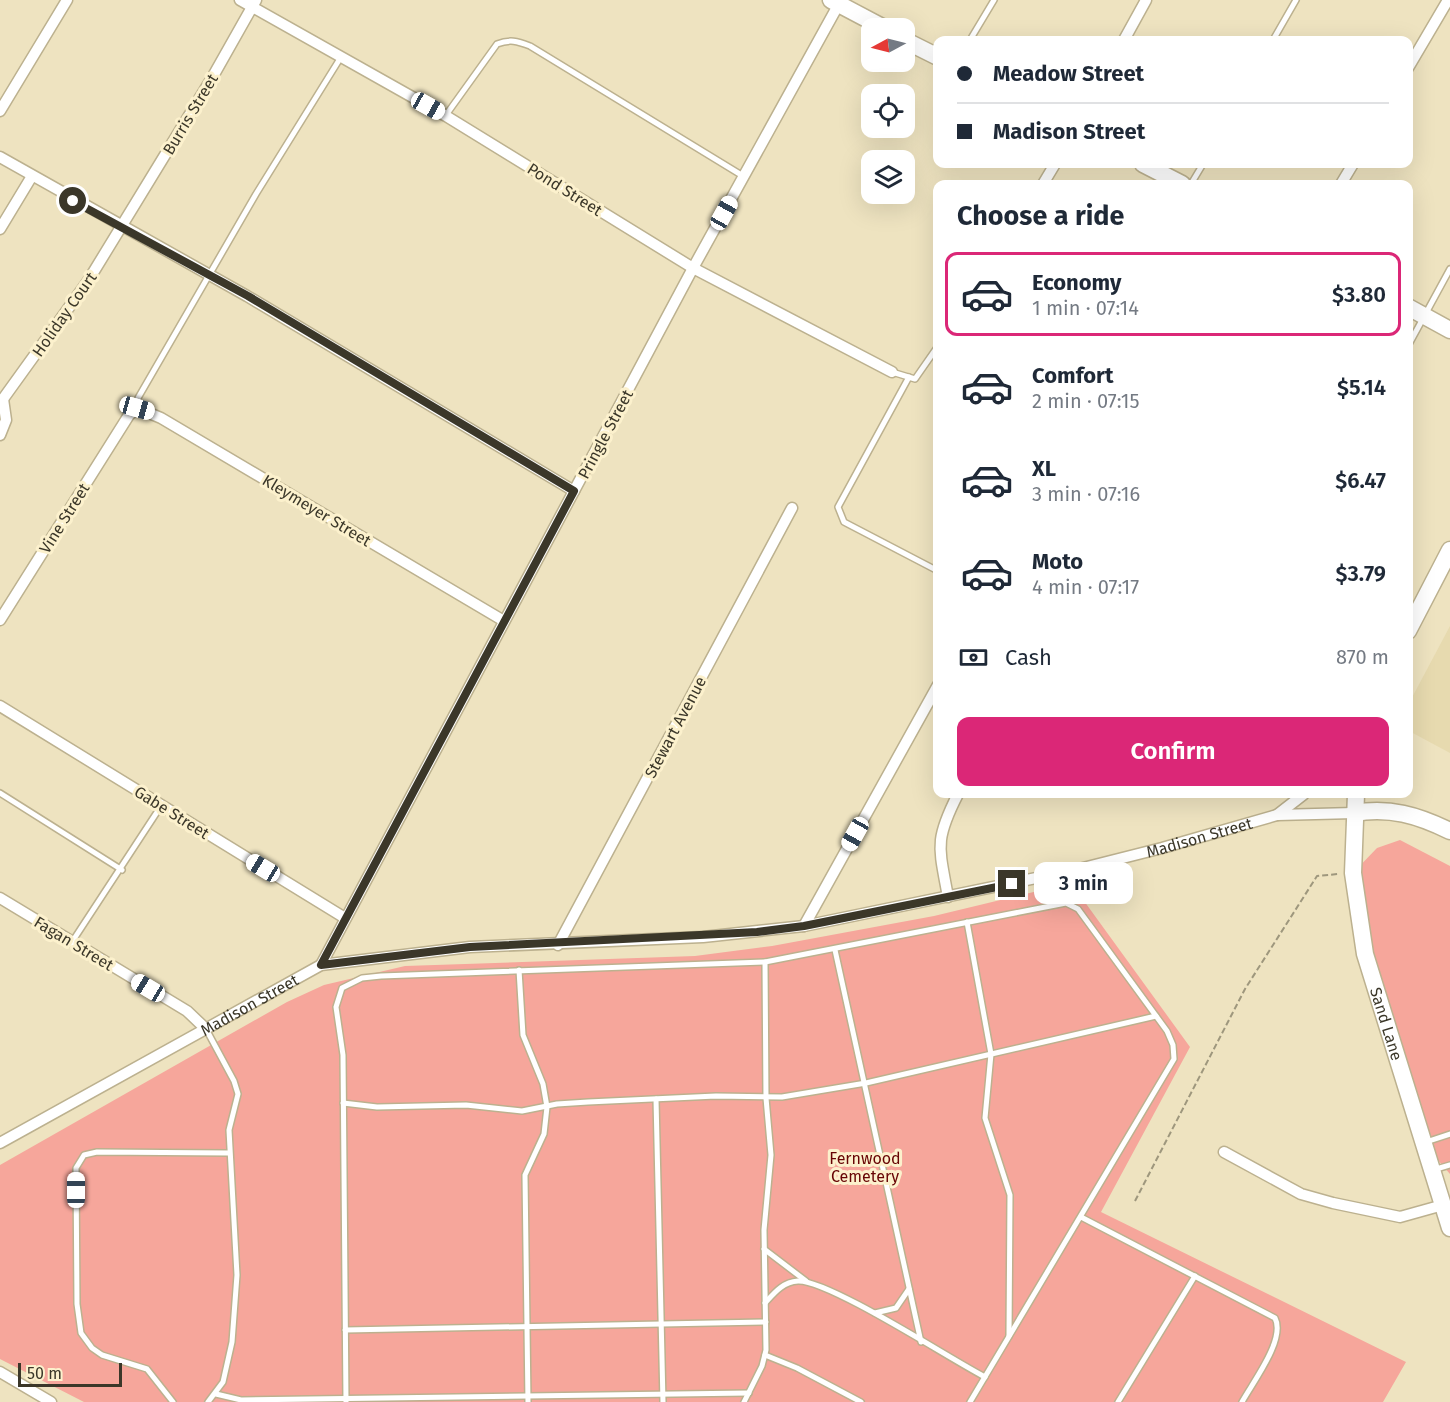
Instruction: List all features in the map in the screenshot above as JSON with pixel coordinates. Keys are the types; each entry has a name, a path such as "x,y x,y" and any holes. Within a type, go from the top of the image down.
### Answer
{"main road":[{"path":"837,2 866,18"},
{"path":"915,46 933,54"},
{"path":"1151,168 1174,180"},
{"path":"1413,310 1450,330"},
{"path":"1413,621 1450,550"},
{"path":"1356,798 1354,813 1388,810 1410,814 1450,831"},
{"name":"Sand Lane","path":"1354,813 1353,873 1365,954 1450,1228"}],"street":[{"path":"0,111 67,0"},
{"name":"Pond Street","path":"240,0 254,4 341,57 446,116 693,268 892,372"},
{"path":"1126,36 1146,0"},
{"path":"1413,60 1448,0"},
{"name":"Pringle Street","path":"321,965 837,2"},
{"name":"Burris Street","path":"121,227 254,4"},
{"path":"0,158 248,296 574,491"},
{"path":"0,229 32,177"},
{"name":"Holiday Court","path":"0,435 6,420 1,400 50,337 121,227"},
{"name":"Vine Street","path":"0,620 133,412"},
{"name":"Kleymeyer Street","path":"133,412 161,418 504,621"},
{"name":"Stewart Avenue","path":"558,945 792,508"},
{"path":"804,926 933,694"},
{"name":"Gabe Street","path":"0,706 345,918"},
{"path":"948,897 939,837 955,798"},
{"path":"1277,814 1299,798"},
{"name":"Madison Street","path":"0,1143 321,965 470,947 703,937 804,926 948,897 1140,854 1277,814 1354,813"},
{"name":"Fagan Street","path":"0,898 187,1011 206,1029"},
{"path":"1224,1152 1301,1194 1333,1203 1400,1217 1443,1206"},
{"path":"0,1372 51,1402"}],"lane":[{"path":"972,36 994,0"},
{"path":"1275,36 1296,0"},
{"path":"446,116 497,44 508,40 517,41 530,46 745,177"},
{"path":"133,412 138,398 206,273 341,57"},
{"path":"1413,337 1450,269"},
{"path":"892,372 915,379 933,353"},
{"path":"909,377 838,507 844,522 933,568"},
{"path":"0,793 122,870"},
{"path":"72,942 122,870 161,806"},
{"path":"346,1400 343,1055 336,1007 342,988 362,978 381,976 765,962 835,950 1059,903 1073,904 1171,1038 1174,1059 970,1402"},
{"path":"967,922 991,1054 984,1109 987,1129 1010,1195 1009,1337"},
{"path":"835,950 921,1342"},
{"path":"744,1402 765,1355 764,1216 771,1155 766,1098 765,962"},
{"path":"519,970 523,1035 543,1084 548,1107 544,1134 525,1175 528,1399"},
{"path":"343,1103 377,1107 466,1105 522,1111 656,1099 716,1096 766,1098 798,1095 866,1083 1156,1016"},
{"path":"206,1029 234,1081 238,1094 229,1131 237,1275 236,1304 228,1366 216,1394 208,1402"},
{"path":"656,1099 663,1402"},
{"path":"1422,1143 1450,1134"},
{"path":"173,1402 147,1369 102,1354 86,1343 81,1333 77,1304 76,1168 84,1155 97,1152 229,1153"},
{"path":"1431,1171 1450,1165"},
{"path":"1081,1217 1267,1312 1278,1322 1276,1341 1242,1402"},
{"path":"764,1249 808,1282 874,1313 985,1377"},
{"path":"1118,1402 1195,1276"},
{"path":"765,1303 782,1286 790,1282 808,1282"},
{"path":"874,1313 896,1308 910,1287"},
{"path":"345,1330 766,1322"},
{"path":"765,1355 797,1368 861,1402"},
{"path":"216,1394 241,1400 346,1400 528,1399 663,1393 749,1393"}],"path":[{"path":"1135,1201 1245,988 1317,876 1353,873"}],"shaded area":[{"path":"1450,626 1450,753 1413,733 1413,696"}],"green space":[{"path":"1400,840 1450,866 1450,1174 1423,1143 1353,873 1377,848"},
{"name":"Fernwood Cemetery","path":"1071,883 1190,1047 1101,1212 1406,1362 1383,1402 84,1402 0,1359 0,1165 287,1002 324,985 405,966 695,956 772,946 934,916"}],"route":[{"path":"73,201 248,296 574,491 321,965 345,960 470,947 558,945 757,932 804,926 1012,884"}]}
